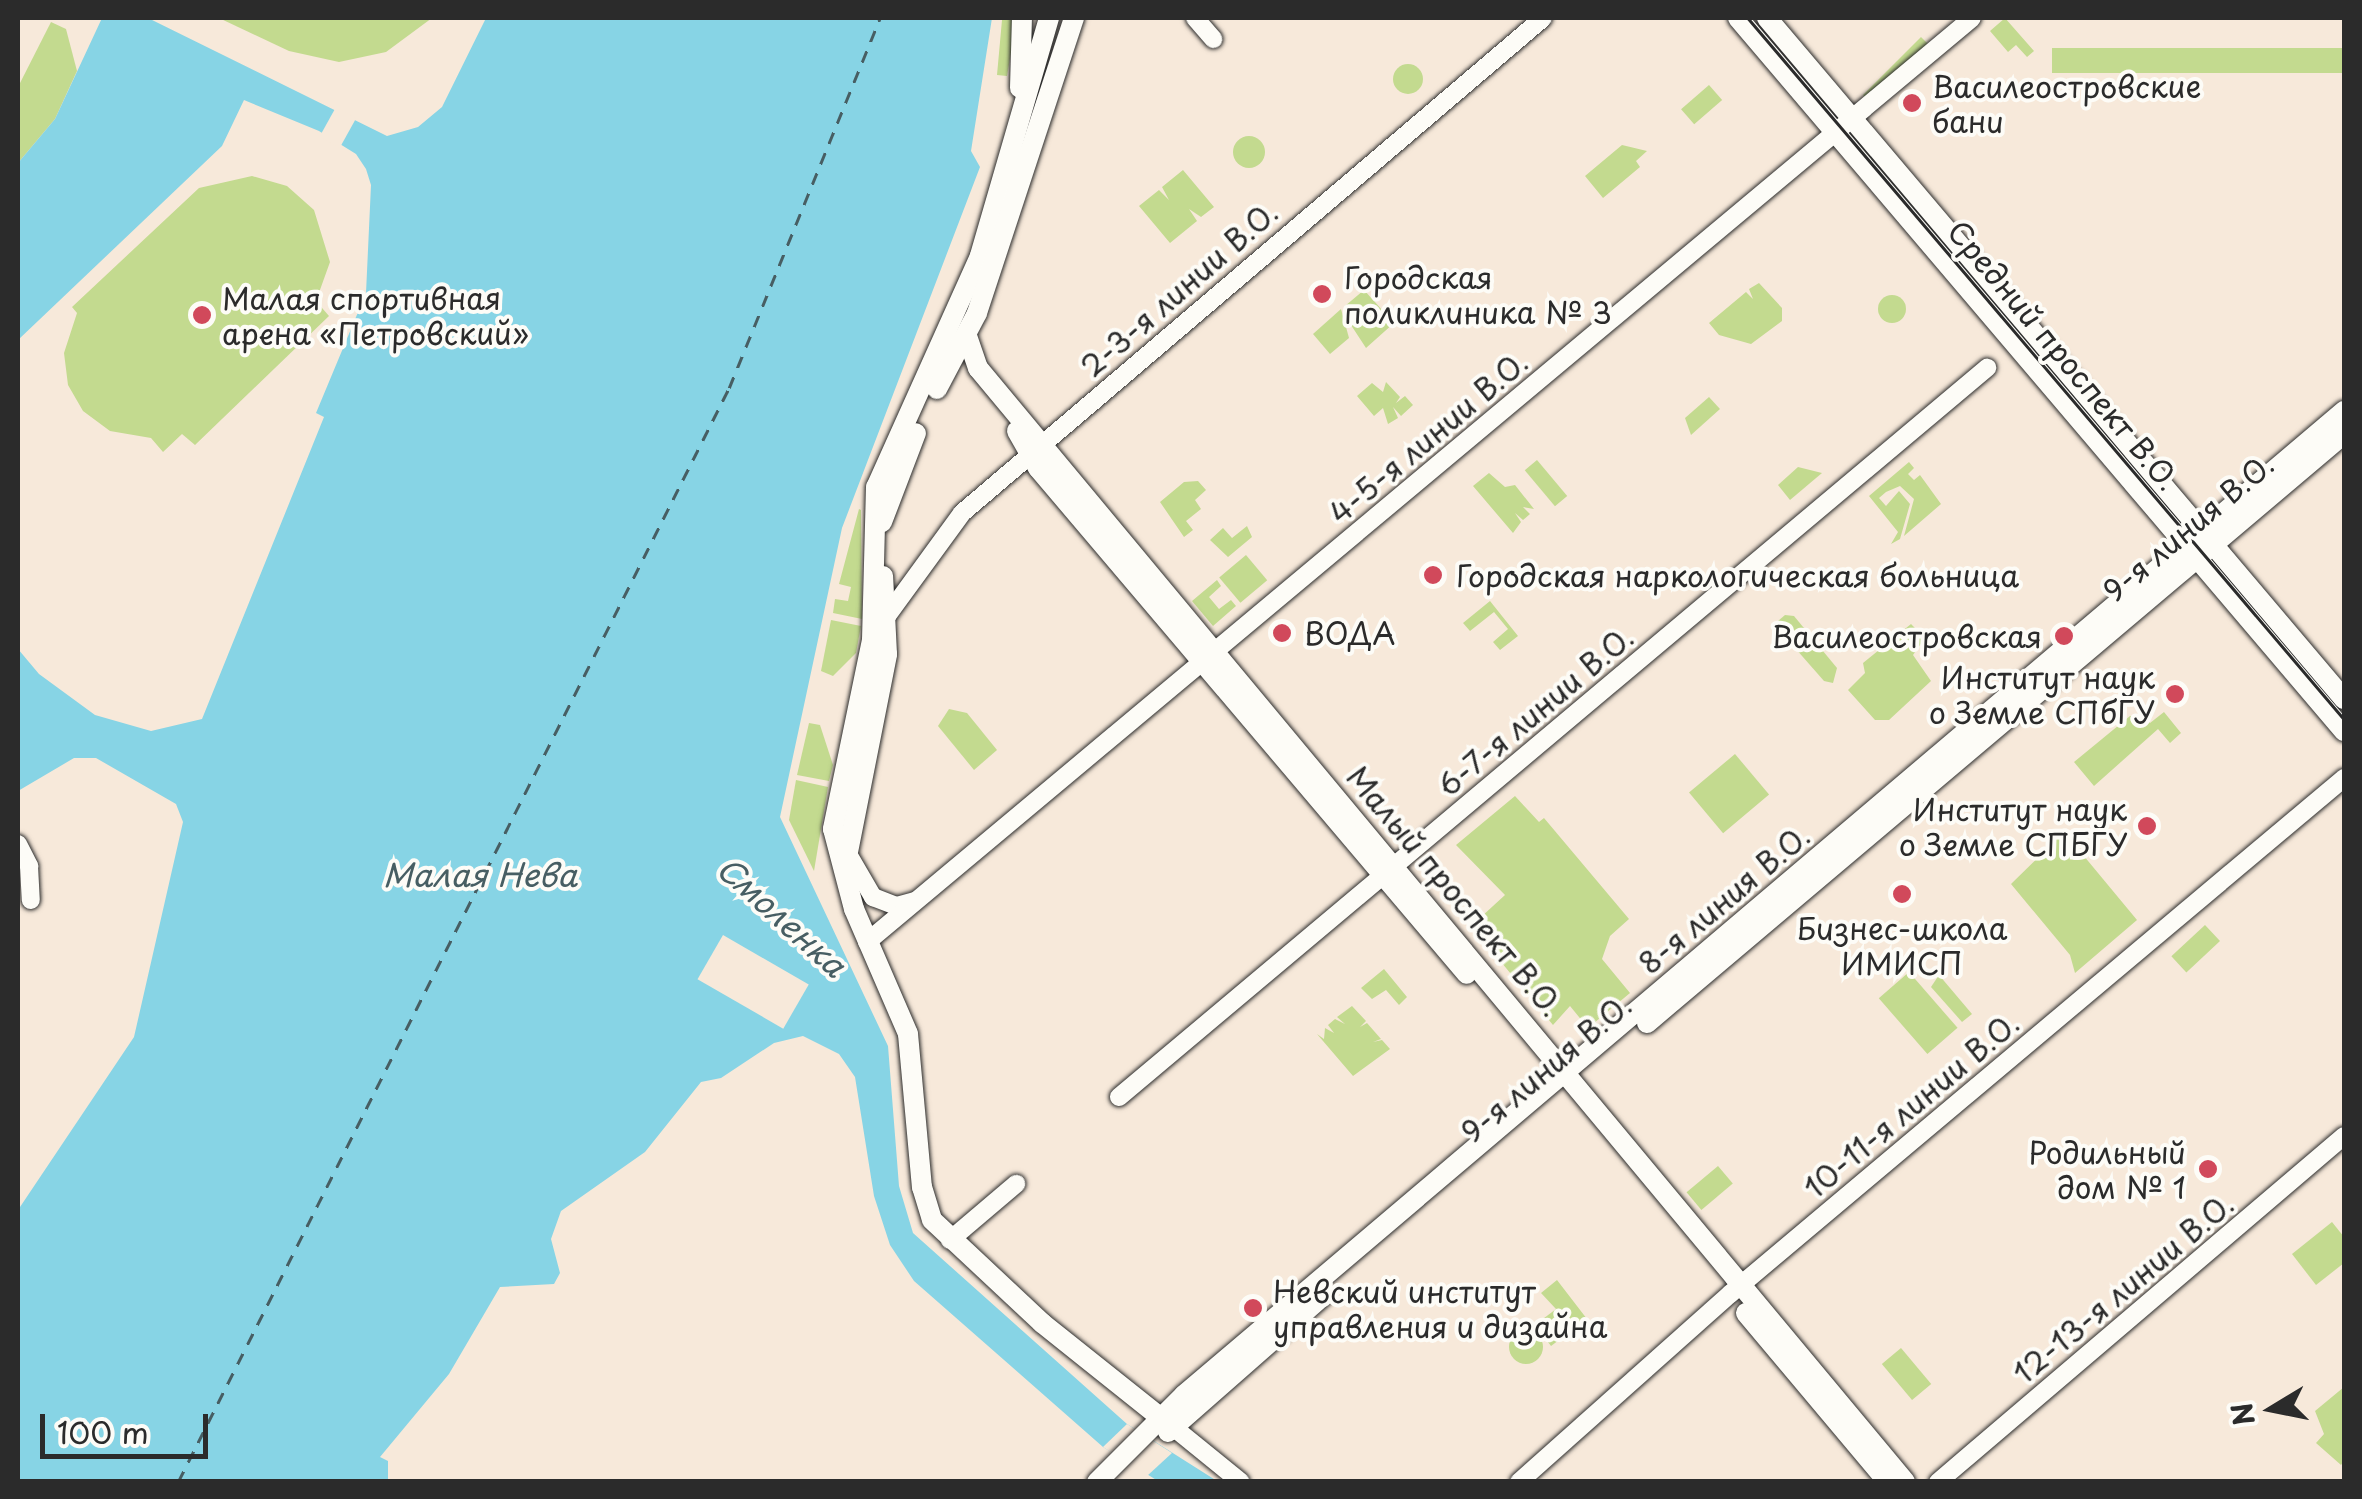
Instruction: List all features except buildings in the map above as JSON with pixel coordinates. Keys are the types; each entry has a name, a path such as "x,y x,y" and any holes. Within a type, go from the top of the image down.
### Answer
{"main road":[{"path":"1018,126 1022,18"},
{"path":"956,344 1049,18"},
{"path":"1074,18 956,344 884,506 880,617 832,829 867,942 908,1034 924,1199 950,1240 1167,1423"},
{"name":"Средний проспект В.О.","path":"1738,18 2344,731"},
{"name":"Средний проспект В.О.","path":"1767,18 2344,699"},
{"name":"Малый проспект В.О.","path":"956,344 1036,449 1208,658 1566,1081 1888,1482"},
{"name":"8-я линия В.О.","path":"1098,1482 1125,1469 1167,1423 2209,538 2344,411"},
{"name":"9-я линия В.О.","path":"2209,538 2344,434"},
{"path":"846,880 846,849 887,654 880,617"},
{"name":"Малый проспект В.О.","path":"1736,1290 1905,1482"}],"street":[{"path":"1196,18 1213,39"},
{"name":"2-3-я линии В.О.","path":"880,617 962,513 1543,18"},
{"name":"4-5-я линии В.О.","path":"867,942 1972,18"},
{"name":"6-7-я линии В.О.","path":"1118,1097 1986,368"},
{"name":"10-11-я линии В.О.","path":"1520,1482 1736,1290 2344,778"},
{"path":"18,844 29,866 32,900"},
{"path":"846,849 873,897 897,906 919,900"},
{"name":"12-13-я линии В.О.","path":"1938,1482 2344,1136"},
{"path":"950,1240 1016,1184"},
{"path":"1167,1423 1242,1482"}],"green space":[{"path":"219,18 432,18 386,52 339,62 289,51"},
{"path":"1017,18 1007,76 997,75 1002,20"},
{"path":"2005,18 2034,51 2027,57 2016,45 2008,52 1990,31"},
{"path":"51,22 66,29 77,71 55,119 18,163 18,87"},
{"path":"1921,37 1928,44 1870,102 1863,95"},
{"path":"2052,48 2344,48 2344,73 2052,73"},
{"path":"1408,64 1422,73 1423,79 1414,93 1408,94 1394,85 1393,79 1402,65"},
{"path":"1709,85 1722,100 1694,124 1681,109"},
{"path":"1249,136 1260,141 1265,152 1260,163 1249,168 1238,163 1233,152 1238,141"},
{"path":"1622,145 1647,151 1636,161 1640,167 1603,198 1585,176"},
{"path":"1183,170 1214,207 1201,217 1189,209 1197,221 1170,243 1139,206 1159,190 1169,200 1162,187"},
{"name":"Малая спортивная арена «Петровский»","path":"252,176 287,186 314,210 330,262 316,301 329,316 195,445 182,434 163,452 151,438 110,431 83,411 68,385 64,353 77,313 72,307 199,188"},
{"path":"1759,283 1782,308 1782,321 1751,344 1719,335 1709,323 1746,292 1753,299 1749,289"},
{"path":"1364,290 1394,323 1366,348 1349,322 1361,323 1364,313 1356,307 1347,313 1345,306"},
{"path":"1892,295 1902,299 1906,309 1902,319 1892,323 1882,319 1878,309 1882,299"},
{"path":"1341,309 1349,338 1330,354 1313,334"},
{"path":"1386,382 1400,397 1396,403 1405,396 1413,405 1401,416 1393,407 1398,418 1388,424 1383,408 1374,416 1357,396 1372,383 1383,392"},
{"path":"1709,397 1720,409 1691,435 1685,418"},
{"path":"1537,460 1567,496 1555,506 1525,470"},
{"path":"1909,462 1914,468 1908,474 1914,480 1920,475 1941,504 1904,536 1914,499 1900,486 1886,492 1879,498 1886,506 1899,491 1910,504 1900,539 1891,544 1898,532 1869,496"},
{"path":"1798,467 1822,473 1790,500 1778,485"},
{"path":"1489,473 1505,487 1515,485 1534,509 1523,507 1530,514 1523,520 1515,513 1521,522 1513,533 1473,486"},
{"path":"1198,481 1206,490 1195,500 1201,509 1186,521 1193,530 1184,537 1160,502 1184,482"},
{"path":"859,509 862,619 833,613 835,599 848,601 851,587 839,584"},
{"path":"1247,526 1252,537 1228,557 1210,540 1223,528 1232,538"},
{"path":"1246,555 1267,580 1240,603 1219,577"},
{"path":"1217,580 1221,586 1209,597 1219,609 1231,600 1236,606 1213,626 1192,601"},
{"path":"1490,601 1518,636 1500,650 1493,642 1508,629 1494,612 1470,631 1463,623"},
{"path":"1785,615 1794,616 1837,668 1833,683 1824,681 1781,632 1778,621"},
{"path":"831,620 861,626 856,653 833,676 821,671"},
{"path":"1911,624 1925,638 1913,655 1931,681 1889,720 1875,720 1848,690 1865,673 1863,663"},
{"path":"949,709 967,713 997,750 974,770 938,726"},
{"path":"2164,712 2181,733 2170,743 2158,729 2094,786 2074,762 2130,716 2143,715 2150,723"},
{"path":"809,723 820,725 833,765 829,781 797,775"},
{"path":"1735,754 1769,795 1723,833 1689,793"},
{"path":"796,780 828,787 814,871 789,820"},
{"path":"1515,796 1539,822 1544,818 1629,919 1610,936 1602,959 1630,993 1588,1028 1570,1006 1553,1025 1478,934 1485,929 1481,917 1505,895 1456,845"},
{"path":"2064,832 2137,920 2075,973 2070,955 2011,884"},
{"path":"2205,925 2220,941 2186,972 2171,956"},
{"path":"1384,969 1407,997 1399,1005 1386,990 1372,999 1361,988"},
{"path":"1909,972 1958,1028 1927,1054 1879,998"},
{"path":"1939,975 1972,1014 1962,1022 1931,987"},
{"path":"1352,1006 1366,1021 1360,1027 1367,1023 1381,1039 1373,1042 1382,1040 1390,1049 1353,1076 1317,1034 1324,1039 1325,1028 1334,1033 1328,1025 1335,1019 1345,1024 1337,1017"},
{"path":"1718,1166 1733,1184 1701,1210 1687,1192"},
{"path":"2332,1222 2344,1237 2344,1263 2316,1285 2292,1254"},
{"path":"1557,1280 1587,1319 1551,1346 1535,1325 1556,1309 1541,1293"},
{"path":"1526,1330 1538,1335 1543,1347 1538,1359 1526,1364 1514,1359 1509,1347 1514,1335"},
{"path":"1901,1348 1931,1384 1912,1400 1882,1364"},
{"path":"2344,1387 2341,1465 2316,1443 2324,1434 2315,1411"}],"water":[{"name":"Малая Нева","path":"102,18 148,18 387,136 418,127 442,107 486,18 992,18 971,151 980,167 842,528 780,817 888,1046 899,1186 913,1233 1127,1424 1217,1481 1158,1481 1103,1447 914,1281 890,1245 874,1196 855,1077 839,1054 803,1036 774,1043 721,1078 701,1082 645,1152 561,1211 551,1239 560,1273 554,1284 500,1287 449,1374 380,1457 388,1461 388,1481 18,1481 18,1210 134,1037 183,822 176,804 96,758 74,758 18,791 18,649 39,674 95,715 151,731 202,719 324,417 316,413 366,293 371,185 366,169 356,154 319,131 244,100 222,146 18,340 18,163 55,119"}],"pier":[{"path":"336,107 356,118 340,148 320,137"},
{"path":"723,935 809,984 783,1029 698,979"},
{"path":"1127,1424 1172,1453 1147,1476 1103,1447"}],"ferry route":[{"path":"178,1482 729,388 880,18"}],"tram line":[{"path":"1748,18 2344,719"}],"place":[{"name":"Василеостровские бани","path":"1912,103"},
{"name":"Городская поликлиника № 3","path":"1322,294"},
{"name":"Малая спортивная арена «Петровский»","path":"202,315"},
{"name":"Городская наркологическая больница","path":"1433,575"},
{"name":"ВОДА","path":"1282,633"},
{"name":"Василеостровская","path":"2064,636"},
{"name":"Институт наук о Земле СПбГУ","path":"2175,694"},
{"name":"Институт наук о Земле СПБГУ","path":"2147,826"},
{"name":"Бизнес-школа ИМИСП","path":"1902,894"},
{"name":"Родильный дом № 1","path":"2208,1169"},
{"name":"Невский институт управления и дизайна","path":"1253,1308"}],"water label":[{"name":"Смоленка","path":"782,916"}]}
